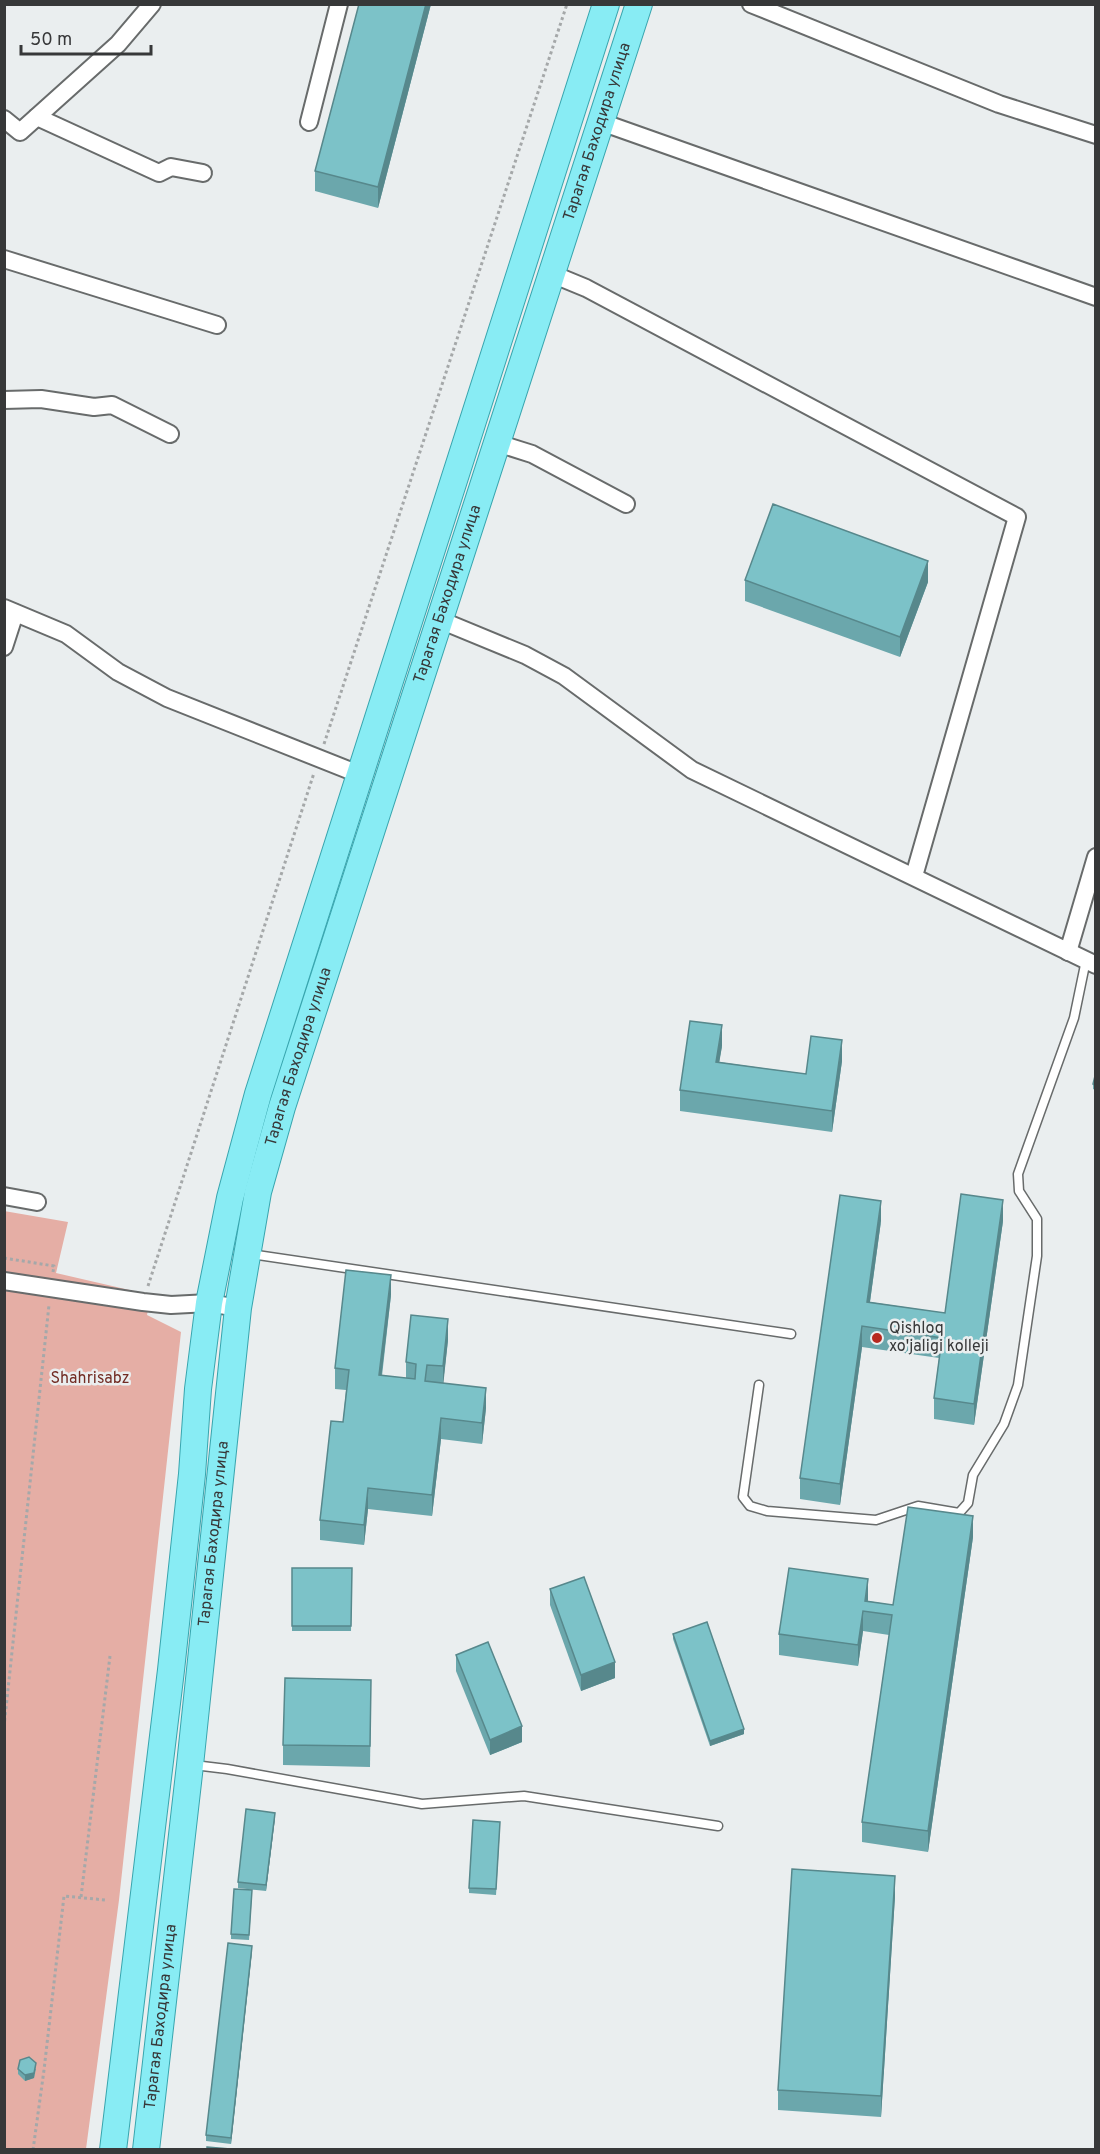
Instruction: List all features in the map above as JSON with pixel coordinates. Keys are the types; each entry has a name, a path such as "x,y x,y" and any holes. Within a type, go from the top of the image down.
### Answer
{"main road":[{"name":"Тарагая Баходира улица","path":"113,2150 171,1670 192,1474 198,1389 209,1303 230,1198 258,1094 606,4"},
{"name":"Тарагая Баходира улица","path":"146,2150 190,1765 238,1308 258,1192 282,1107 639,4"}],"street":[{"path":"4,118 20,132 118,44 153,4"},
{"path":"309,122 339,4"},
{"path":"751,4 999,104 1095,135"},
{"path":"37,117 159,173 171,167 203,173"},
{"path":"601,122 1095,297"},
{"path":"4,260 217,325"},
{"path":"552,274 586,288 1017,518 914,876"},
{"path":"4,400 41,399 94,407 112,405 170,434"},
{"path":"497,443 532,454 626,504"},
{"path":"4,647 10,610 66,633 118,672 167,698 361,775"},
{"path":"440,620 525,655 564,676 692,770 1068,952 1092,960"},
{"path":"1068,952 1095,858"},
{"path":"4,1196 37,1202"},
{"path":"4,1281 143,1302 171,1305 209,1303 238,1308"}],"lane":[{"path":"759,1385 743,1497 750,1506 767,1511 876,1520 918,1506 959,1513 968,1503 973,1475 1004,1424 1018,1384 1037,1256 1037,1219 1019,1191 1018,1174 1074,1018 1092,960"},
{"path":"246,1253 790,1334"},
{"path":"190,1765 227,1769 422,1804 524,1796 718,1826"}],"path":[{"path":"143,1302 567,4"},
{"path":"4,1258 54,1266 13,1665 4,1727"},
{"path":"81,1897 110,1656"},
{"path":"33,2150 64,1896 105,1900"}],"green space":[{"name":"Shahrisabz","path":"4,1211 68,1222 56,1273 151,1295 147,1315 181,1332 119,1900 86,2149 5,2149"}],"building":[{"path":"359,4 426,4 378,187 315,171"},
{"path":"773,504 928,561 900,637 745,580"},
{"path":"690,1021 722,1025 716,1062 806,1074 811,1036 842,1040 832,1111 680,1090"},
{"path":"961,1194 1003,1200 974,1404 934,1398 942,1338 862,1326 840,1484 800,1478 840,1195 881,1201 867,1302 945,1313"},
{"path":"346,1270 391,1275 379,1375 415,1379 416,1364 406,1362 411,1315 448,1319 443,1366 427,1365 425,1381 486,1388 482,1423 441,1418 432,1495 368,1488 364,1525 320,1520 331,1421 343,1422 349,1370 335,1368"},
{"path":"908,1507 973,1516 928,1831 862,1822 892,1615 863,1611 858,1645 779,1634 789,1568 868,1579 865,1601 893,1605"},
{"path":"292,1568 352,1568 351,1626 292,1626"},
{"path":"584,1577 615,1662 581,1675 550,1589"},
{"path":"707,1622 744,1729 710,1741 673,1634"},
{"path":"488,1642 522,1726 490,1740 456,1655"},
{"path":"285,1678 371,1680 370,1746 283,1745"},
{"path":"246,1809 275,1813 266,1885 238,1882"},
{"path":"473,1820 500,1822 496,1889 469,1888"},
{"path":"792,1869 895,1876 881,2096 778,2090"},
{"path":"234,1889 252,1890 249,1935 231,1934"},
{"path":"228,1943 252,1946 231,2138 206,2135"},
{"path":"29,2057 36,2063 34,2073 25,2075 18,2069 20,2060"},
{"path":"207,2147 242,2150 207,2150"}],"place":[{"name":"Qishloq xo'jaligi kolleji","path":"877,1338"}]}
